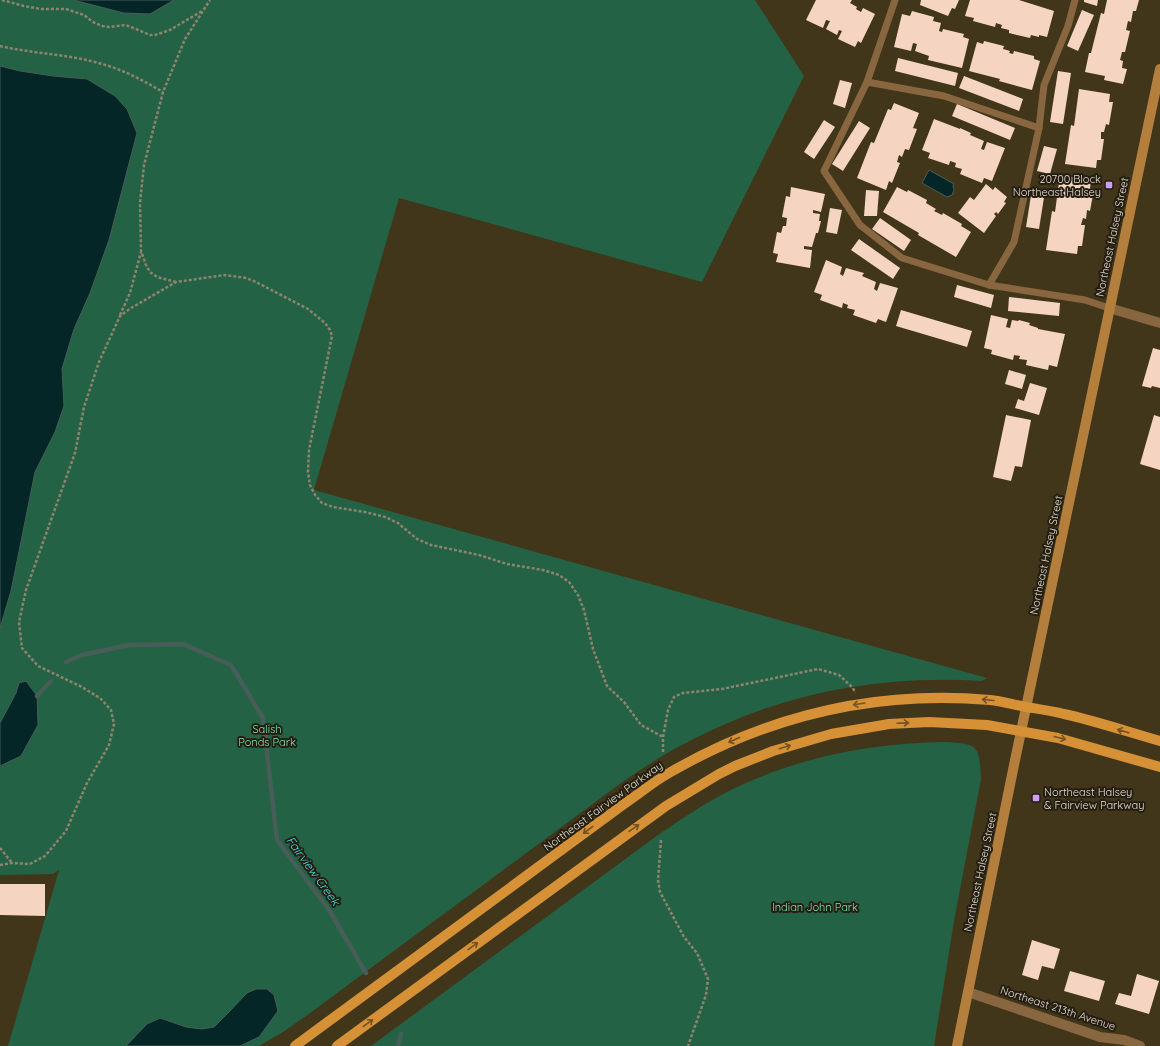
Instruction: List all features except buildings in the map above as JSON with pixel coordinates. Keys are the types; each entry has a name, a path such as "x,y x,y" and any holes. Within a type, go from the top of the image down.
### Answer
{"main road":[{"name":"Northeast Fairview Parkway","path":"295,1046 624,804 668,774 712,750 759,730 793,719 859,703 921,698 953,698 991,700 1064,714 1160,741"},
{"path":"337,1046 666,806 700,784 735,766 773,751 824,736 889,724 929,722 987,724 1058,738 1160,767"}],"street":[{"name":"Northeast Halsey Street","path":"957,1046 1109,308 1160,69"},
{"path":"1109,308 1160,323"},
{"name":"Northeast 213th Avenue","path":"968,992 1099,1041 1124,1040 1140,1046"}],"lane":[{"path":"895,0 867,82 824,171 860,225 902,258 988,285 1085,300 1109,308"},
{"path":"988,285 1014,242 1040,128 1044,85 1068,26 1075,0"},
{"path":"867,82 944,96 1040,128"}],"path":[{"path":"2,0 42,9 66,9 84,15 102,26 108,27 125,25 150,35 170,30 202,11"},
{"path":"0,865 12,863 30,864 45,856 66,831 87,783 109,745 114,724 111,710 100,698 80,686 38,666 22,648 19,622 26,590 75,453 84,407 99,362 130,293 141,251 140,203 144,165 164,92 185,39 210,0"},
{"path":"0,46 22,51 61,55 102,63 120,69 164,92"},
{"path":"141,251 150,272 157,277 176,282"},
{"path":"120,316 176,282 225,275 246,278 256,282 308,309 325,324 330,330 332,336 308,450 308,472 310,485 314,495 322,502 333,507 365,512 384,517 398,524 416,539 431,545 479,555 507,564 543,570 559,575 569,582 578,595 584,610 593,649 607,686 624,702 641,725 663,737"},
{"path":"663,752 663,737 668,710 674,698 683,693 722,689 818,669 839,675 853,688 859,703"},
{"path":"661,840 658,880 660,892 684,937 696,953 708,979 706,996 688,1046"},
{"path":"0,848 12,863"}],"green space":[{"name":"Salish Ponds Park","path":"0,0 755,0 804,76 702,282 399,198 314,490 987,678 982,681 903,681 864,685 788,701 752,713 715,728 657,759 621,783 306,1016 259,1046 8,1046 59,870 53,874 0,875"},
{"name":"Indian John Park","path":"945,742 965,744 975,748 978,753 981,779 954,921 934,1046 371,1046 658,835 725,793 777,770 832,755 888,745"}],"water":[{"path":"73,0 174,0 150,14 124,13"},
{"path":"0,66 20,71 53,76 87,79 115,96 127,109 137,133 109,240 90,293 74,329 62,369 64,406 55,432 35,472 11,591 0,628"},
{"path":"929,170 954,184 952,195 947,197 922,183"},
{"path":"26,681 37,696 38,725 21,756 0,766 0,723 16,693 19,683"},
{"path":"256,989 267,989 274,995 278,1011 259,1037 240,1046 126,1046 147,1024 160,1018 186,1027 202,1029 214,1027 247,993"}],"waterway":[{"name":"Fairview Creek","path":"66,662 82,655 129,645 183,644 231,665 263,718 277,840 329,910 366,973"},
{"name":"Fairview Creek","path":"37,696 51,681"},
{"name":"Fairview Creek","path":"398,1046 401,1034"}],"place":[{"name":"20700 Block Northeast Halsey","path":"1109,185"},
{"name":"Northeast Halsey & Fairview Parkway","path":"1036,798"}]}
